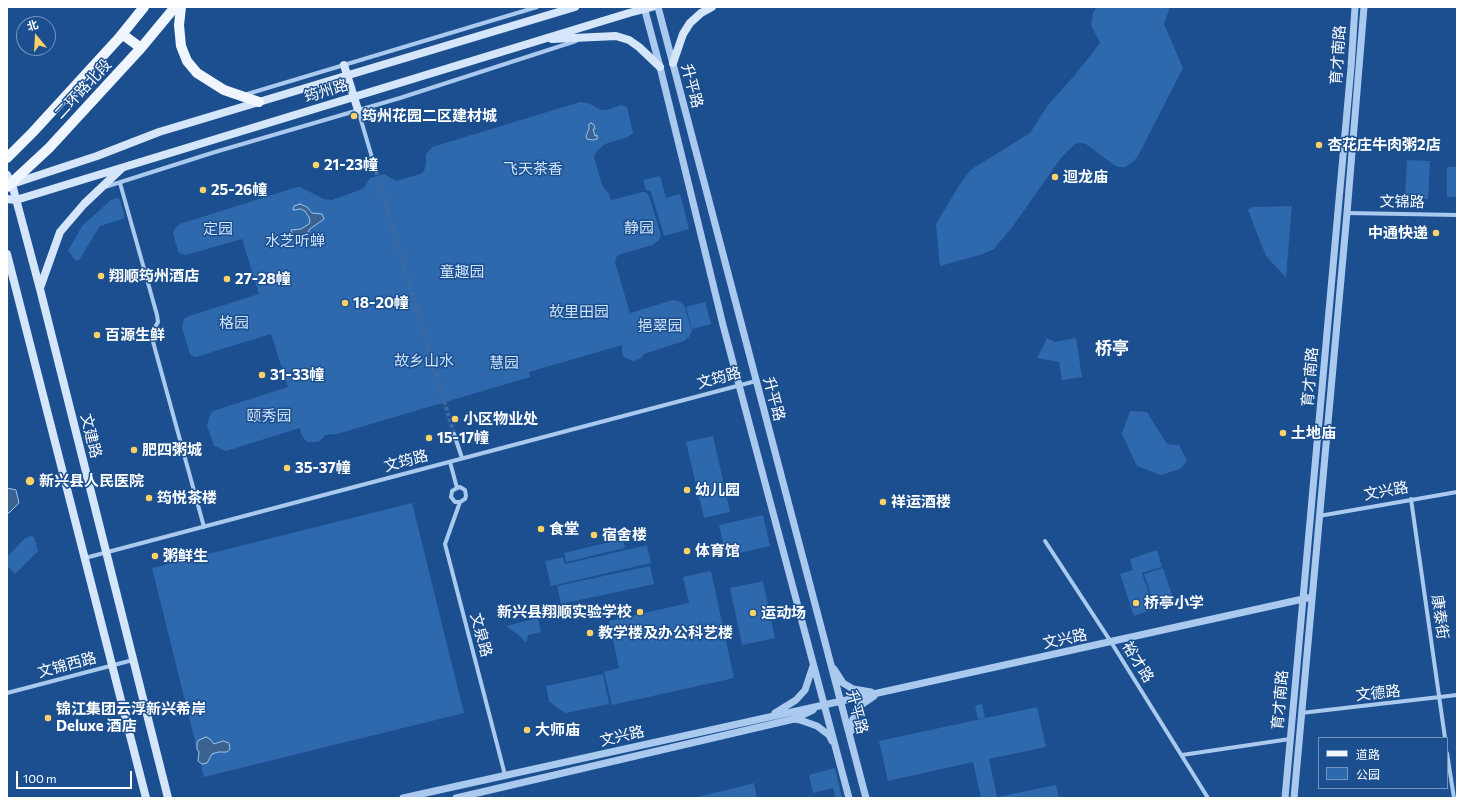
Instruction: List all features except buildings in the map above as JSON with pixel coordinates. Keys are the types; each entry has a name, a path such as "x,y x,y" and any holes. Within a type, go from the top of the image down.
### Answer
{"main road":[{"name":"二环路北段","path":"7,158 33,132 122,34 144,7"},
{"name":"二环路北段","path":"8,182 49,148 141,48 175,7"},
{"path":"181,7 179,25 181,46 187,61 197,73 219,87 239,96 259,102"},
{"name":"筠州路","path":"8,182 98,156 158,132 575,7"},
{"path":"673,63 683,34 690,23 701,13 712,7"},
{"name":"筠州路","path":"7,199 16,200 629,12 647,8"},
{"path":"122,34 141,48"},
{"path":"541,40 616,36 629,40 640,47 660,67"},
{"path":"344,65 358,110"},
{"path":"40,289 60,232 84,204 123,167"},
{"name":"文建路","path":"8,182 16,200 40,289 168,798"},
{"path":"7,254 146,798"},
{"path":"7,278 15,285"}],"street":[{"path":"239,96 537,7"},
{"name":"升平路","path":"658,7 866,798"},
{"name":"育才南路","path":"1284,798 1351,67 1355,7"},
{"name":"育才南路","path":"1294,798 1347,213 1364,7"},
{"name":"升平路","path":"647,8 660,67 739,385 849,798"},
{"path":"102,188 215,152 358,110 581,39"},
{"path":"358,110 376,171"},
{"path":"120,183 157,315 158,322 152,333 152,338 204,526"},
{"name":"文锦路","path":"1347,213 1457,215"},
{"name":"文筠路","path":"85,558 756,381"},
{"path":"454,434 462,458"},
{"name":"文泉路","path":"450,462 457,488"},
{"name":"文泉路","path":"460,502 455,502 451,497 452,491 457,488 462,488 466,493 465,499 460,502 445,544 505,775"},
{"name":"文兴路","path":"1319,516 1457,492"},
{"name":"康泰街","path":"1411,499 1445,737"},
{"name":"裕才路","path":"1045,541 1111,642 1208,798"},
{"name":"文兴路","path":"403,798 1111,642 1312,596"},
{"name":"文锦西路","path":"7,693 133,660"},
{"path":"830,663 843,683 853,689 864,692 880,693"},
{"path":"768,717 796,700 805,690 813,664"},
{"path":"852,744 850,724 858,707 880,693"},
{"name":"文德路","path":"1301,713 1457,695"},
{"name":"文兴路","path":"456,798 794,719 824,705"},
{"path":"794,719 817,726 829,735 834,744"},
{"path":"1182,755 1290,739"},
{"path":"587,758 589,767"},
{"path":"1448,759 1454,798"}],"green space":[{"path":"1097,7 1170,7 1164,24 1183,68 1138,156 1133,162 1125,167 1119,167 1114,165 1086,144 1075,144 1061,158 1013,226 994,249 983,254 940,266 936,224 960,184 975,167 1030,133 1048,105 1074,76 1100,43 1091,25 1093,13"},
{"path":"580,102 588,103 601,110 607,110 621,105 627,107 633,133 628,137 605,144 596,152 594,157 602,185 609,194 611,200 646,192 649,196 661,235 659,240 652,245 618,255 616,258 615,262 630,313 673,300 678,301 684,305 692,331 689,337 684,341 644,354 640,359 633,361 623,356 622,345 529,372 530,377 337,434 325,435 320,441 316,442 308,442 305,440 301,434 300,428 226,451 214,446 207,426 210,415 213,411 288,387 271,334 196,357 190,354 182,328 184,319 189,316 259,294 242,239 186,255 179,253 178,251 173,232 176,227 180,224 297,187 300,187 324,199 332,200 364,188 370,178 384,174 396,181 420,174 424,171 426,154 432,147"},
{"path":"1407,160 1430,161 1428,199 1405,198"},
{"path":"1447,167 1457,167 1457,197 1447,197"},
{"path":"660,176 666,198 680,194 689,229 664,236 651,192 646,190 643,180"},
{"path":"118,198 120,200 125,218 100,226 79,260 76,261 68,251 82,226 111,200"},
{"path":"1292,206 1286,278 1266,256 1248,210 1252,207"},
{"path":"705,302 711,324 692,329 686,307"},
{"path":"1047,338 1055,342 1076,338 1082,377 1062,380 1059,362 1037,358"},
{"path":"1130,411 1147,412 1167,444 1179,445 1187,461 1180,469 1161,475 1137,466 1122,434"},
{"path":"713,436 730,512 704,518 686,442"},
{"path":"412,503 464,713 204,777 152,568"},
{"path":"763,515 770,546 726,556 719,525"},
{"path":"31,536 34,537 38,551 15,574 7,566 7,557 25,538"},
{"path":"623,539 625,548 566,562 564,553"},
{"path":"647,545 651,563 551,586 545,561 563,557 565,564"},
{"path":"1157,550 1162,567 1142,573 1154,609 1134,616 1120,574 1133,570 1130,559"},
{"path":"650,566 654,584 561,604 557,586"},
{"path":"1163,568 1175,604 1156,610 1144,574"},
{"path":"711,571 734,678 612,705 604,672 619,668 609,621 689,603 683,577"},
{"name":"运动场","path":"763,581 775,638 742,645 730,588"},
{"path":"538,618 541,632 528,635 526,643 521,637 506,626"},
{"path":"603,674 609,704 566,713 549,701 546,686"},
{"path":"982,704 985,718 978,719 975,706"},
{"path":"1037,707 1046,747 989,759 997,797 1056,785 1059,798 981,798 973,762 888,781 879,741"},
{"path":"835,768 842,798 836,798 833,788 813,793 809,775"},
{"path":"754,783 757,798 694,798"}],"shaded area":[{"path":"591,123 594,125 595,129 593,129 595,136 597,135 597,139 593,140 587,139 586,136 589,129 589,124"},
{"path":"300,204 307,207 312,213 322,214 324,219 310,229 306,235 300,237 292,234 291,230 301,229 309,224 310,221 305,211 301,209 293,210 294,206"},
{"path":"7,488 16,490 19,503 9,513 7,513"},
{"path":"206,737 214,744 223,741 229,743 230,749 227,752 212,754 207,763 202,764 198,761 199,752 197,749 197,743 199,740"}],"tunnel":[{"path":"376,171 454,434"}],"place":[{"name":"筠州花园二区建材城","path":"354,116"},
{"name":"杏花庄牛肉粥2店","path":"1319,145"},
{"name":"21-23幢","path":"316,165"},
{"name":"迴龙庙","path":"1055,177"},
{"name":"25-26幢","path":"203,190"},
{"name":"中通快递","path":"1436,233"},
{"name":"翔顺筠州酒店","path":"101,276"},
{"name":"27-28幢","path":"227,279"},
{"name":"18-20幢","path":"345,303"},
{"name":"百源生鲜","path":"97,335"},
{"name":"31-33幢","path":"262,375"},
{"name":"小区物业处","path":"455,419"},
{"name":"土地庙","path":"1283,433"},
{"name":"15-17幢","path":"429,438"},
{"name":"肥四粥城","path":"134,450"},
{"name":"35-37幢","path":"287,468"},
{"name":"新兴县人民医院","path":"30,481"},
{"name":"幼儿园","path":"687,490"},
{"name":"筠悦茶楼","path":"149,498"},
{"name":"祥运酒楼","path":"883,502"},
{"name":"食堂","path":"541,529"},
{"name":"宿舍楼","path":"594,535"},
{"name":"体育馆","path":"687,551"},
{"name":"粥鲜生","path":"155,556"},
{"name":"桥亭小学","path":"1136,603"},
{"name":"新兴县翔顺实验学校","path":"640,612"},
{"name":"运动场","path":"753,613"},
{"name":"教学楼及办公科艺楼","path":"590,633"},
{"name":"锦江集团云浮新兴希岸 Deluxe 酒店","path":"48,718"},
{"name":"大师庙","path":"527,730"}],"district":[{"name":"桥亭","path":"1112,348"}],"park label":[{"name":"飞天茶香","path":"533,169"},
{"name":"静园","path":"639,228"},
{"name":"定园","path":"218,229"},
{"name":"水芝听蝉","path":"295,241"},
{"name":"童趣园","path":"462,272"},
{"name":"故里田园","path":"579,312"},
{"name":"格园","path":"234,323"},
{"name":"挹翠园","path":"660,326"},
{"name":"故乡山水","path":"424,361"},
{"name":"慧园","path":"504,363"},
{"name":"颐秀园","path":"269,416"}]}
